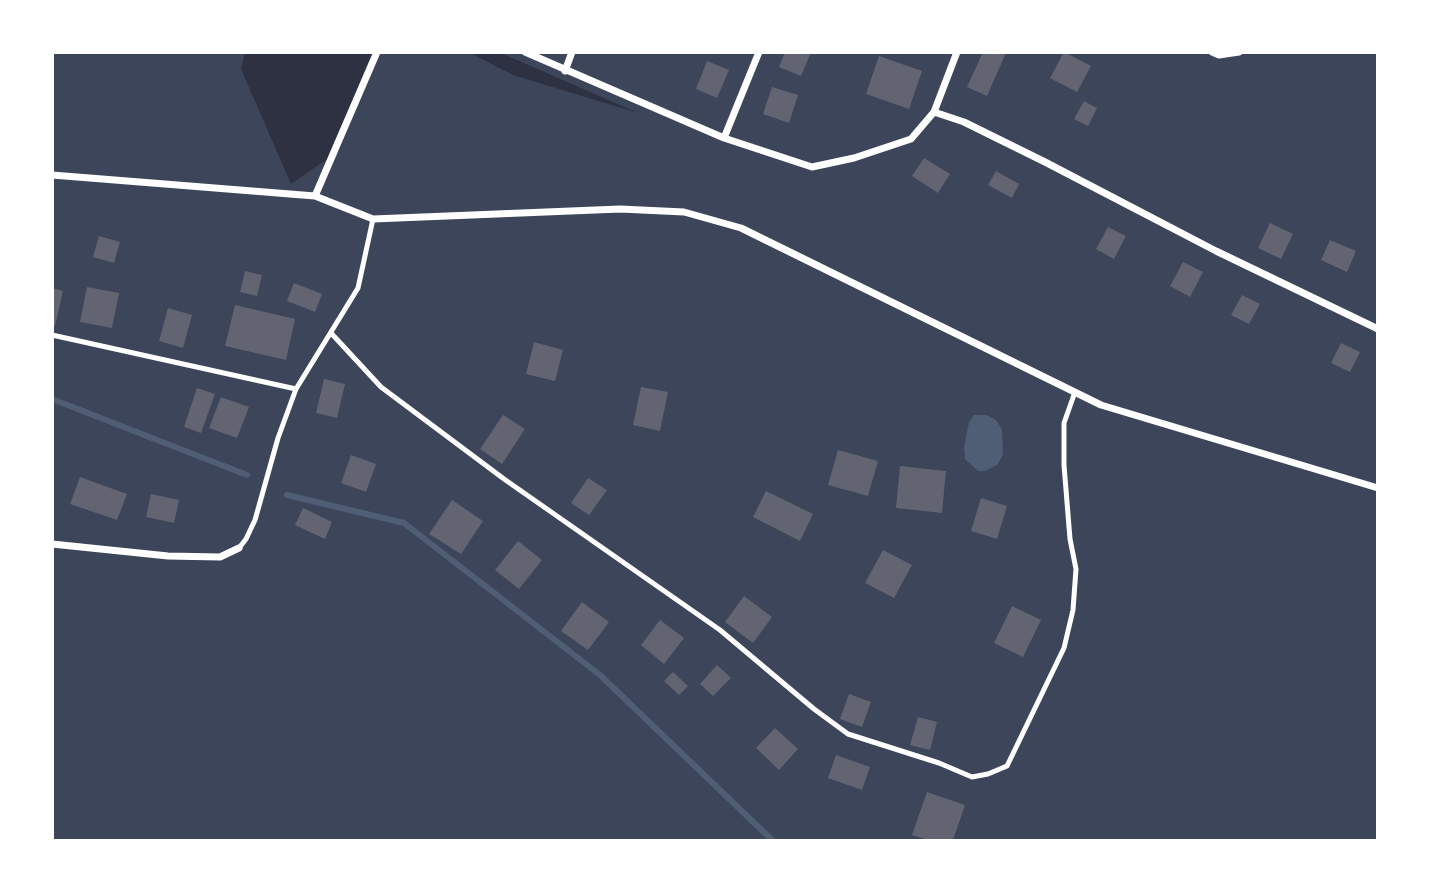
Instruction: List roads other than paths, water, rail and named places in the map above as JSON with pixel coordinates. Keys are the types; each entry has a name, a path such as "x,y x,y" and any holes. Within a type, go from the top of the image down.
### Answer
{"street":[{"path":"315,196 376,52"},
{"path":"525,52 724,138 812,167 854,158 911,139 934,111 957,52"},
{"path":"565,71 572,52"},
{"path":"724,138 759,52"},
{"path":"1212,52 1219,55 1239,52"},
{"path":"934,111 964,122 1216,251 1377,329"},
{"path":"52,175 315,196 373,219 620,209 684,212 741,228 1101,405 1377,488"},
{"path":"52,544 220,557 239,548"}],"lane":[{"path":"239,548 246,540 255,520 278,438 296,389 358,288 373,219"},
{"path":"331,333 381,387 515,487 720,630 848,734 972,777 1007,766 1065,648 1073,610 1076,569 1070,539 1064,465 1064,423 1075,392"},
{"path":"52,335 296,389"}],"waterway":[{"path":"52,399 247,475"},
{"path":"287,495 404,523 600,675 772,840"}]}
